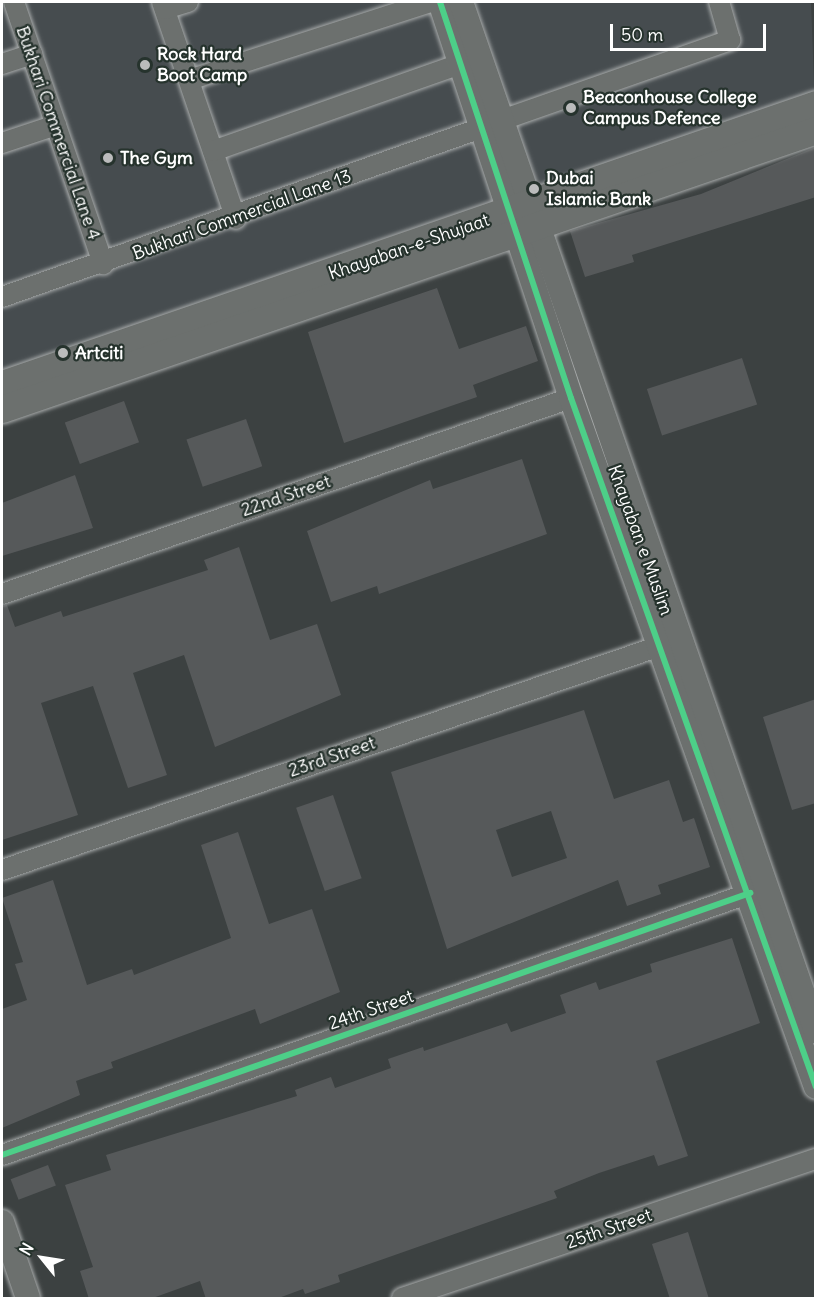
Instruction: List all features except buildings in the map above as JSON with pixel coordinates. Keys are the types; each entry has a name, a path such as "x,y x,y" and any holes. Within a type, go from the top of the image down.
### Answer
{"main road":[{"name":"Khayaban-e-Shujaat","path":"2,409 524,220 816,104"},
{"name":"Khayaban-e-Shujaat","path":"2,384 816,130"}],"street":[{"name":"Bukhari Commercial Lane 4","path":"14,2 104,264"},
{"path":"188,2 164,5 236,219"},
{"path":"189,80 430,2"},
{"name":"Khayaban e Muslim","path":"440,2 460,64 492,124"},
{"name":"Khayaban e Muslim","path":"462,2 492,124 524,220 716,770 816,1031"},
{"name":"Bukhari Commercial Lane 13","path":"2,297 236,219 732,38 719,2"},
{"path":"2,64 32,54"},
{"path":"213,151 460,64"},
{"path":"2,143 56,125"},
{"name":"Khayaban e Muslim","path":"524,220 572,398 663,645 716,770 750,893 816,1087"},
{"name":"22nd Street","path":"2,594 572,398"},
{"name":"23rd Street","path":"2,870 663,645"},
{"name":"24th Street","path":"2,1155 750,893"},
{"name":"25th Street","path":"402,1299 816,1159"},
{"path":"2,1222 28,1299"}],"shaded area":[{"path":"2,2 811,2 815,109 2,390"}],"cycle path":[{"path":"440,2 571,398 816,1087"},
{"path":"2,1155 750,893"}],"place":[{"name":"Rock Hard Boot Camp","path":"145,65"},
{"name":"Beaconhouse College Campus Defence","path":"571,108"},
{"name":"The Gym","path":"108,158"},
{"name":"Dubai Islamic Bank","path":"534,189"},
{"name":"Artciti","path":"63,353"}]}
